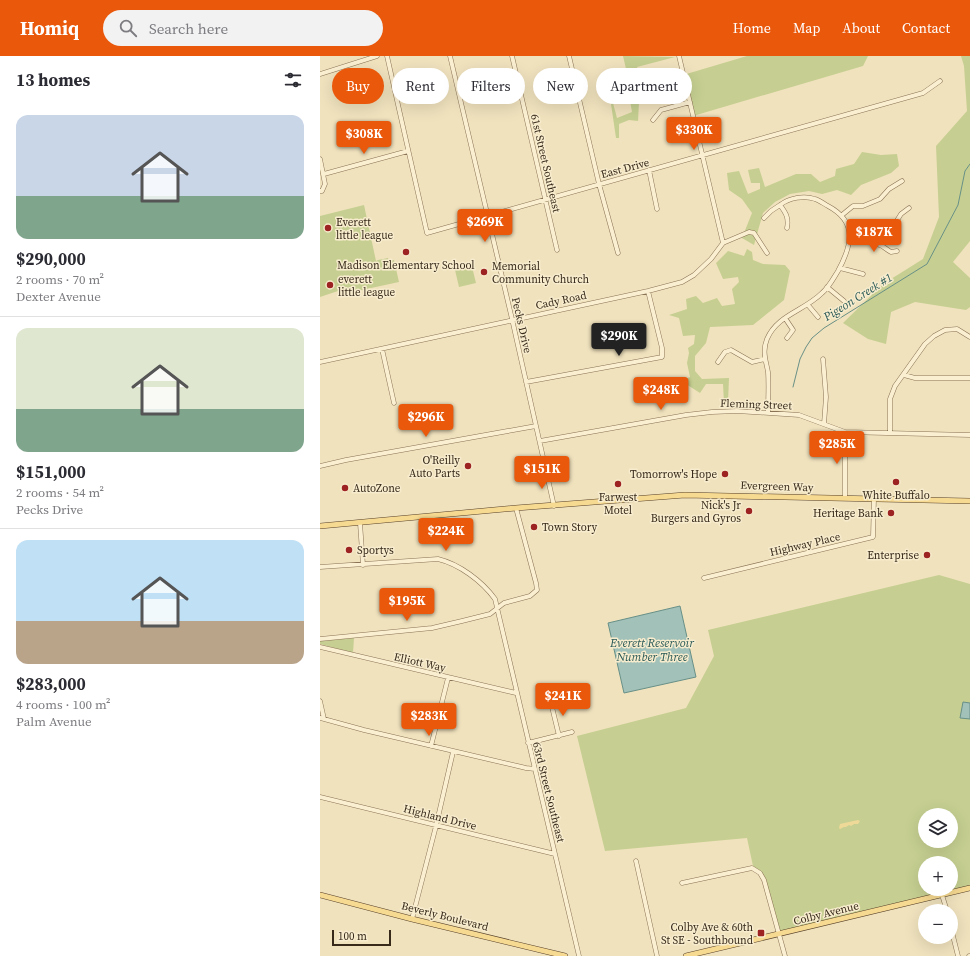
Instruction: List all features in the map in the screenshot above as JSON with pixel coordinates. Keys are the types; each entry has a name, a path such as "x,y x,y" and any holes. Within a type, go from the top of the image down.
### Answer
{"main road":[{"name":"Evergreen Way","path":"320,526 516,508 685,495 970,501"},
{"name":"Colby Avenue","path":"958,891 970,888"},
{"name":"Beverly Boulevard","path":"320,894 412,919 565,956"},
{"name":"Colby Avenue","path":"686,956 696,955 938,896"}],"street":[{"path":"320,74 377,56"},
{"path":"324,174 408,151 387,56"},
{"name":"Pecks Drive","path":"450,56 554,506"},
{"name":"61st Street Southeast","path":"512,56 557,250"},
{"path":"569,56 599,184 618,253"},
{"path":"679,56 682,68"},
{"name":"East Drive","path":"408,151 427,233 923,93 940,81"},
{"path":"653,120 661,110 683,104"},
{"path":"690,104 723,243"},
{"path":"320,159 325,184 321,191"},
{"path":"649,170 657,209"},
{"path":"842,215 853,206 863,206 880,200 889,189 902,180"},
{"path":"764,218 771,211 791,199 806,197 815,199 842,215 848,226 850,239 844,260 827,287 808,305 780,320 767,339 764,349 768,372 768,412"},
{"path":"780,205 788,220 787,228"},
{"path":"881,245 901,214 909,208"},
{"name":"Cady Road","path":"320,362 648,291 682,282 694,275 711,259 723,243 749,232 754,232 767,253"},
{"path":"850,239 859,239 881,245 891,252 897,251"},
{"path":"840,268 863,274"},
{"path":"827,287 844,301"},
{"path":"526,382 662,357 662,348 648,291"},
{"path":"808,305 818,317"},
{"path":"785,318 793,330 787,338"},
{"path":"890,433 890,399 896,386 925,344 944,330 957,329 970,337"},
{"path":"382,349 394,403"},
{"path":"718,362 725,352 731,350 752,362 765,359"},
{"path":"823,359 826,397 824,424"},
{"path":"904,375 915,378 970,378"},
{"name":"Fleming Street","path":"540,441 686,415 712,412 768,412 799,415 845,432 970,435"},
{"path":"320,466 536,426"},
{"path":"845,432 845,498"},
{"name":"Highway Place","path":"704,578 873,538 874,498"},
{"path":"320,639 432,628 490,614 504,603 530,596 536,590 536,584 516,508"},
{"path":"360,523 363,565"},
{"name":"63rd Street Southeast","path":"320,567 438,559 446,561 476,579 489,590 495,599 579,956"},
{"name":"Elliott Way","path":"320,648 516,693"},
{"path":"431,746 448,678"},
{"path":"320,701 322,718 454,752 535,769"},
{"path":"551,703 559,736"},
{"path":"528,743 572,732"},
{"path":"412,919 454,752"},
{"name":"Highland Drive","path":"320,798 555,854"},
{"path":"636,861 657,956"},
{"path":"682,883 752,868 760,873 764,880 785,956"},
{"path":"955,944 958,956"}],"green space":[{"path":"623,56 675,57 637,68 626,68"},
{"path":"747,56 868,56 863,66 693,116 690,104 692,104 692,72"},
{"path":"961,56 970,56 970,241 953,262 970,278 970,307 966,310 915,302 891,312 886,344 868,339 843,323 883,284 923,259 939,217 936,146 967,111 964,66"},
{"path":"611,104 613,104 617,118 632,112 631,104 639,104 638,121 629,120 619,124 619,138 616,138"},
{"path":"862,152 881,155 897,154 899,166 891,173 861,185 851,195 837,190 822,194 809,191 790,194 775,202 763,213 754,245 742,238 752,213 742,199 729,190 727,173 739,171 748,194 760,189 760,183 751,183 748,170 759,168 765,187 796,174 811,174 820,182 835,176 836,169 854,164"},
{"path":"364,205 376,261 388,258 389,261 394,260 399,282 343,294 341,290 320,297 320,216"},
{"path":"747,249 752,252 753,260 763,264 785,265 790,271 784,300 753,325 710,327 706,343 695,356 695,371 702,379 729,378 728,402 724,402 723,384 706,384 700,393 686,384 673,384 690,377 687,363 689,353 688,348 694,344 695,335 683,336 679,318 669,315 687,309 686,299 696,296 703,303 717,298 722,306 735,304 732,289 739,282 738,277 723,279 716,263 728,251 744,256"},
{"path":"472,267 476,283 459,287 455,270"},
{"path":"939,575 970,584 970,888 958,891 958,856 918,856 918,896 937,896 780,934 760,873 753,866 747,838 605,851 577,736 686,708 714,656 708,630"},
{"path":"354,638 353,653 320,644 320,641"}],"sand":[{"path":"858,820 860,821 858,824 839,828 840,824"}],"water":[{"name":"Everett Reservoir Number Three","path":"680,606 696,677 624,693 608,623"},
{"path":"963,702 970,703 970,719 960,718"}],"waterway":[{"name":"Pigeon Creek #1","path":"793,387 800,359 812,338 824,328 927,264 958,205 965,171 970,164"}],"place":[{"name":"Everett little league","path":"328,228"},
{"name":"Madison Elementary School","path":"406,252"},
{"name":"Memorial Community Church","path":"484,272"},
{"name":"everett little league","path":"330,285"},
{"name":"O'Reilly Auto Parts","path":"468,466"},
{"name":"Tomorrow's Hope","path":"725,474"},
{"name":"White Buffalo","path":"896,482"},
{"name":"Farwest Motel","path":"618,484"},
{"name":"AutoZone","path":"345,488"},
{"name":"Nick's Jr Burgers and Gyros","path":"749,511"},
{"name":"Heritage Bank","path":"891,513"},
{"name":"Town Story","path":"534,527"},
{"name":"Sportys","path":"349,550"},
{"name":"Enterprise","path":"927,555"},
{"name":"Colby Ave & 60th St SE - Southbound","path":"761,933"}]}
